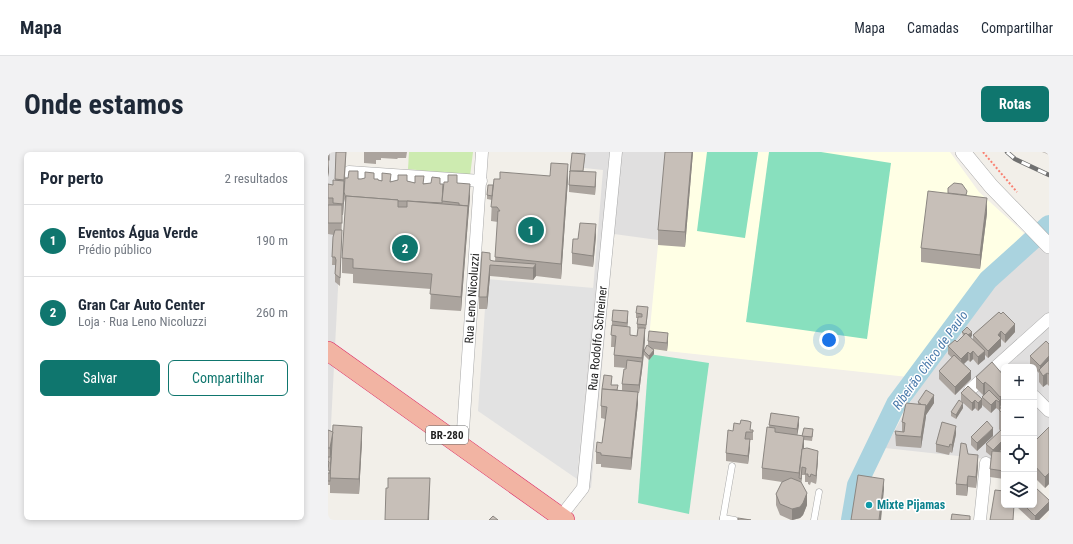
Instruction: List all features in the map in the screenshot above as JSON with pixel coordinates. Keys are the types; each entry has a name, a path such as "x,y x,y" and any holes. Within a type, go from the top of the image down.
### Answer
{"highway":[{"name":"BR-280","path":"328,351 462,445 562,519"}],"street":[{"name":"Rua Leno Nicoluzzi","path":"462,445 482,152"},
{"name":"Rua Rodolfo Schreiner","path":"562,519 583,488 584,484 616,152"},
{"path":"963,152 991,186 1047,243"},
{"path":"348,172 481,181"},
{"path":"1004,364 1049,319"},
{"path":"970,390 1001,367"},
{"path":"1037,399 1049,411"},
{"path":"980,520 986,463"}],"lane":[{"path":"732,466 723,519 735,520"},
{"path":"814,520 819,492"}],"shaded area":[{"path":"328,152 345,152 328,483"},
{"path":"576,152 667,152 658,240 614,234 591,488 577,482 603,170 575,167"},
{"path":"667,152 950,152 979,192 1024,233 962,304 908,377 648,349"},
{"path":"1049,227 1049,463 1037,463 1037,364 1001,364 1001,461 885,448 953,325 1021,252"},
{"path":"487,279 594,288 577,479 478,411"}],"green space":[{"path":"409,152 473,152 470,176 408,169"},
{"path":"707,152 758,152 745,238 697,231"},
{"path":"769,152 821,152 891,163 867,339 746,322"},
{"path":"649,354 709,363 689,514 638,503"}],"building":[{"path":"336,152 346,152 344,180 335,179"},
{"path":"665,152 692,152 685,232 658,230"},
{"path":"572,153 585,154 583,171 570,171"},
{"path":"551,163 568,164 561,264 495,257 498,211 500,211 497,207 491,207 494,179 500,179 500,172 550,176"},
{"path":"349,171 358,171 358,179 365,178 365,172 374,173 374,179 382,181 382,173 391,174 390,182 398,180 398,175 407,175 407,181 415,183 415,176 424,176 423,184 431,183 432,177 440,178 440,184 443,184 442,203 398,201 346,196 346,198 344,192 345,178 348,178"},
{"path":"570,171 596,172 595,187 569,185"},
{"path":"448,175 457,175 457,183 470,184 468,208 468,206 459,205 459,203 442,201 444,182 448,182"},
{"path":"333,180 344,181 343,204 333,203 333,198 328,198 328,184 333,185"},
{"path":"954,183 962,184 967,191 966,195 948,193 948,188"},
{"path":"488,185 493,185 492,196 487,195"},
{"path":"928,191 987,198 980,255 921,248"},
{"path":"346,196 398,200 398,207 407,207 407,201 468,206 461,297 430,294 432,274 353,268 353,259 342,258"},
{"path":"328,205 342,205 342,223 328,223"},
{"path":"580,223 596,224 593,256 572,253 573,239 578,239"},
{"path":"335,230 342,230 340,278 335,274 336,260 335,257 332,257 333,237"},
{"path":"482,252 490,253 490,260 493,261 536,264 533,268 490,265 487,297 479,297"},
{"path":"637,306 648,307 646,325 637,324 638,317 642,317 642,314 636,313"},
{"path":"613,310 628,311 627,323 612,321"},
{"path":"999,312 1001,314 1003,312 1015,324 1005,335 1001,331 998,335 1001,338 988,351 973,335"},
{"path":"612,325 630,327 630,335 637,336 638,328 645,328 642,358 614,355 616,336 611,335"},
{"path":"967,327 972,332 968,335 962,332"},
{"path":"649,331 668,333 667,343 648,341"},
{"path":"966,333 985,351 978,357 973,351 970,354 968,352 961,359 948,346 955,340 957,342"},
{"path":"1046,341 1049,344 1049,356 1040,366 1030,356"},
{"path":"647,345 654,350 649,356 644,351"},
{"path":"954,355 971,371 955,387 939,371"},
{"path":"627,360 642,362 639,385 622,384"},
{"path":"1049,360 1049,374 1047,373 1043,376 1039,370"},
{"path":"992,362 1001,372 1001,396 1000,397 985,382 983,384 976,377"},
{"path":"604,375 612,376 611,385 618,385 617,390 602,389"},
{"path":"968,386 982,399 978,403 975,400 972,403 961,393"},
{"path":"602,389 638,392 631,458 601,455 601,453 596,452 597,442 602,443 607,407 601,406"},
{"path":"926,390 934,395 926,407 926,405 922,405 918,402"},
{"path":"989,390 1000,401 999,402 996,400 991,405 982,397"},
{"path":"959,400 963,403 956,415 951,412"},
{"path":"906,403 926,405 921,437 896,435 895,431 904,432 905,423 902,422"},
{"path":"771,413 799,417 797,429 769,425"},
{"path":"741,420 751,422 750,430 753,430 753,432 746,432 745,439 750,439 748,456 726,453 728,430 733,431 734,423 740,424"},
{"path":"987,421 993,428 977,443 971,437"},
{"path":"942,422 956,426 952,445 950,444 949,447 936,444"},
{"path":"333,425 362,427 359,479 330,478"},
{"path":"767,427 775,428 775,432 804,436 799,473 762,468"},
{"path":"1049,427 1049,473 1045,477 1037,468 1037,439"},
{"path":"804,428 813,429 812,437 802,436"},
{"path":"328,430 333,432 330,448 328,448"},
{"path":"1001,430 1001,442 993,450 986,444"},
{"path":"961,443 966,444 968,454 978,455 976,477 968,476 967,485 956,484"},
{"path":"807,448 818,451 816,476 811,474 810,477 808,476 808,474 805,474 806,468 802,467 801,479 799,478 802,449"},
{"path":"992,451 1001,452 1001,471 990,469"},
{"path":"328,457 331,457 330,471 328,470"},
{"path":"328,473 330,473 330,481 328,481"},
{"name":"Mixte Pijamas","path":"858,475 884,479 879,520 851,520"},
{"path":"388,478 430,478 428,520 385,520 386,488 388,488"},
{"path":"791,478 801,482 807,493 800,507 792,509 780,504 776,494 782,482"},
{"path":"1037,489 1049,500 1049,502 1035,516 1027,508 1037,508"},
{"path":"995,490 1001,491 1001,508 1014,508 1013,520 990,520"},
{"path":"952,514 970,516 970,520 951,520"},
{"path":"493,516 498,520 489,520"},
{"path":"738,518 751,520 738,520"}],"waterway":[{"name":"Ribeirão Chico de Paulo","path":"851,520 857,485 896,404 988,280 1049,225"}],"railway":[{"path":"1007,152 1015,159 1049,175"}],"place":[{"name":"Eventos Água Verde","path":"531,230"},
{"name":"Gran Car Auto Center","path":"405,248"},
{"name":"Mixte Pijamas","path":"869,505"}]}
